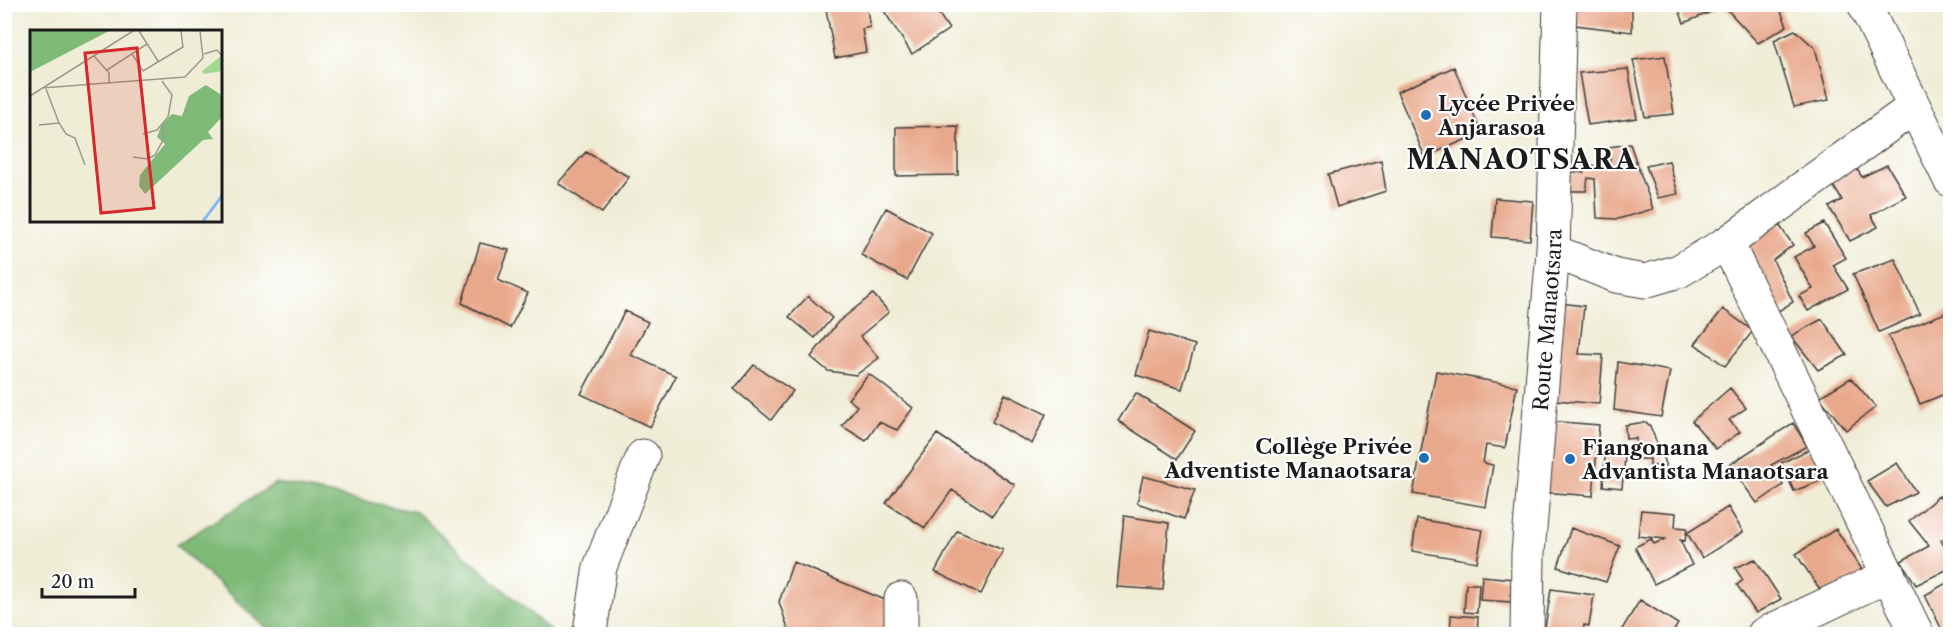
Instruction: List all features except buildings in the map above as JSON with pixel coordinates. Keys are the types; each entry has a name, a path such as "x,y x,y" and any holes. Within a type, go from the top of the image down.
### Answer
{"street":[{"name":"Route Manaotsara","path":"1527,634 1528,553 1553,251 1560,4"},
{"path":"1864,4 1950,180"},
{"path":"1553,251 1616,276 1645,280 1679,272 1727,243 1914,107"},
{"path":"1727,243 1917,634"},
{"path":"591,634 600,567 643,456"},
{"path":"1764,634 1889,575"},
{"path":"901,600 901,634"}],"green space":[{"path":"276,483 416,512 554,634 273,634 176,545"}],"place":[{"name":"Lycée Privée Anjarasoa","path":"1426,115"},
{"name":"Collège Privée Adventiste Manaotsara","path":"1424,458"},
{"name":"Fiangonana Advantista Manaotsara","path":"1570,459"}],"district":[{"name":"MANAOTSARA","path":"1522,159"}]}
